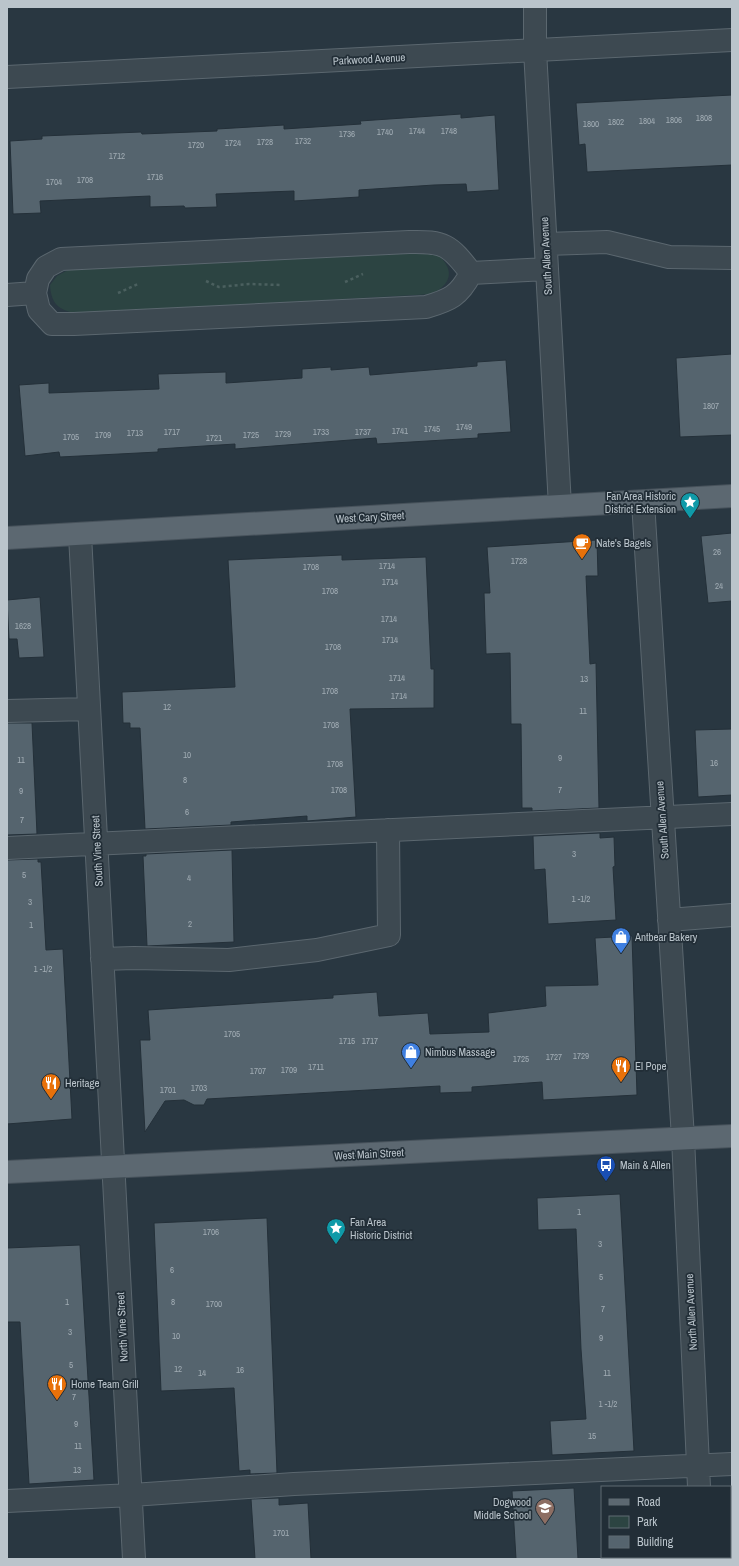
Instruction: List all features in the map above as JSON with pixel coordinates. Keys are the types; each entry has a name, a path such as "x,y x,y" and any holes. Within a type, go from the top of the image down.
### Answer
{"main road":[{"name":"West Cary Street","path":"7,538 80,535 732,496"},
{"name":"West Main Street","path":"7,1172 732,1136"}],"street":[{"name":"South Allen Avenue","path":"535,7 535,50 560,506"},
{"name":"Parkwood Avenue","path":"7,77 732,40"},
{"path":"428,241 446,245 459,257 471,273 464,286 456,295 426,307 251,316 52,324 39,310 35,292 38,279 46,267 61,259 428,241"},
{"path":"546,244 607,242 669,258 732,258"},
{"path":"471,273 547,268"},
{"path":"7,295 35,292"},
{"name":"South Allen Avenue","path":"643,502 683,1138"},
{"name":"South Vine Street","path":"80,535 113,1167"},
{"path":"7,711 89,709"},
{"path":"7,848 732,814"},
{"path":"102,959 134,958 229,960 317,950 389,935 388,830"},
{"path":"669,920 732,915"},
{"name":"North Allen Avenue","path":"683,1138 699,1486"},
{"name":"North Vine Street","path":"113,1167 132,1496 134,1559"},
{"path":"7,1501 132,1496 294,1484 732,1464"}],"path":[{"path":"246,250 251,316"},
{"path":"339,285 369,271"},
{"path":"202,279 219,287 249,284 279,284 286,286"},
{"path":"112,296 144,282"}],"green space":[{"path":"435,252 445,263 449,274 445,284 432,294 80,314 67,311 58,306 52,298 50,285 57,276 68,270"}],"building":[{"path":"732,95 732,165 587,172 585,144 579,145 576,103"},
{"path":"461,114 461,118 495,115 499,190 467,192 466,184 434,185 359,190 359,197 294,201 294,191 216,194 217,207 185,208 184,206 150,207 150,196 40,201 41,213 13,214 10,141 42,139 42,136 217,131 217,129 284,125 284,129 361,124 360,121"},
{"path":"732,354 732,435 680,437 676,358"},
{"path":"506,360 511,432 478,434 478,438 377,444 376,438 235,449 235,444 158,449 158,452 60,457 59,452 25,456 19,385 49,383 49,393 159,389 158,374 226,372 226,383 302,378 302,369 331,367 331,370 369,367 370,375 477,366 477,362"},
{"path":"732,533 732,601 708,603 701,536"},
{"path":"597,540 598,576 586,576 590,664 596,663 599,808 532,811 532,808 522,808 521,724 511,724 510,653 486,654 484,593 490,593 487,547"},
{"path":"342,555 342,560 426,557 431,669 434,669 434,708 350,709 356,817 307,821 307,816 231,822 231,825 145,829 140,728 130,728 130,723 123,723 122,692 235,687 228,560"},
{"path":"40,597 44,657 19,658 17,639 9,639 7,600"},
{"path":"7,723 32,723 37,834 7,835"},
{"path":"732,729 732,795 698,797 695,730"},
{"path":"600,833 600,838 614,837 615,866 613,867 616,920 548,924 545,869 534,870 533,836"},
{"path":"232,850 234,942 147,946 143,856 146,856 146,854"},
{"path":"38,859 38,862 41,862 46,950 63,949 72,1119 7,1124 7,860"},
{"path":"632,936 637,1095 543,1100 542,1082 472,1087 472,1092 440,1093 440,1086 207,1099 204,1105 194,1105 184,1100 165,1101 145,1132 140,1040 150,1040 148,1010 333,998 333,995 377,992 379,1016 428,1013 430,1034 489,1032 488,1013 546,1006 545,986 598,985 595,938"},
{"path":"620,1194 634,1451 552,1455 550,1421 586,1419 581,1349 576,1229 538,1230 537,1198"},
{"path":"267,1218 277,1473 250,1474 250,1470 239,1471 234,1388 161,1391 154,1223"},
{"name":"Home Team Grill","path":"80,1245 94,1480 29,1484 20,1322 7,1322 7,1248"},
{"name":"Dogwood Middle School","path":"574,1488 578,1559 516,1559 512,1491"},
{"path":"279,1498 279,1505 308,1503 311,1559 255,1559 251,1499"}],"place":[{"name":"Fan Area Historic District Extension","path":"690,519"},
{"name":"Nate's Bagels","path":"582,560"},
{"name":"Antbear Bakery","path":"621,954"},
{"name":"Nimbus Massage","path":"411,1069"},
{"name":"El Pope","path":"621,1083"},
{"name":"Heritage","path":"51,1100"},
{"name":"Main & Allen","path":"606,1182"},
{"name":"Fan Area Historic District","path":"336,1245"},
{"name":"Home Team Grill","path":"57,1401"},
{"name":"Dogwood Middle School","path":"545,1525"}]}
